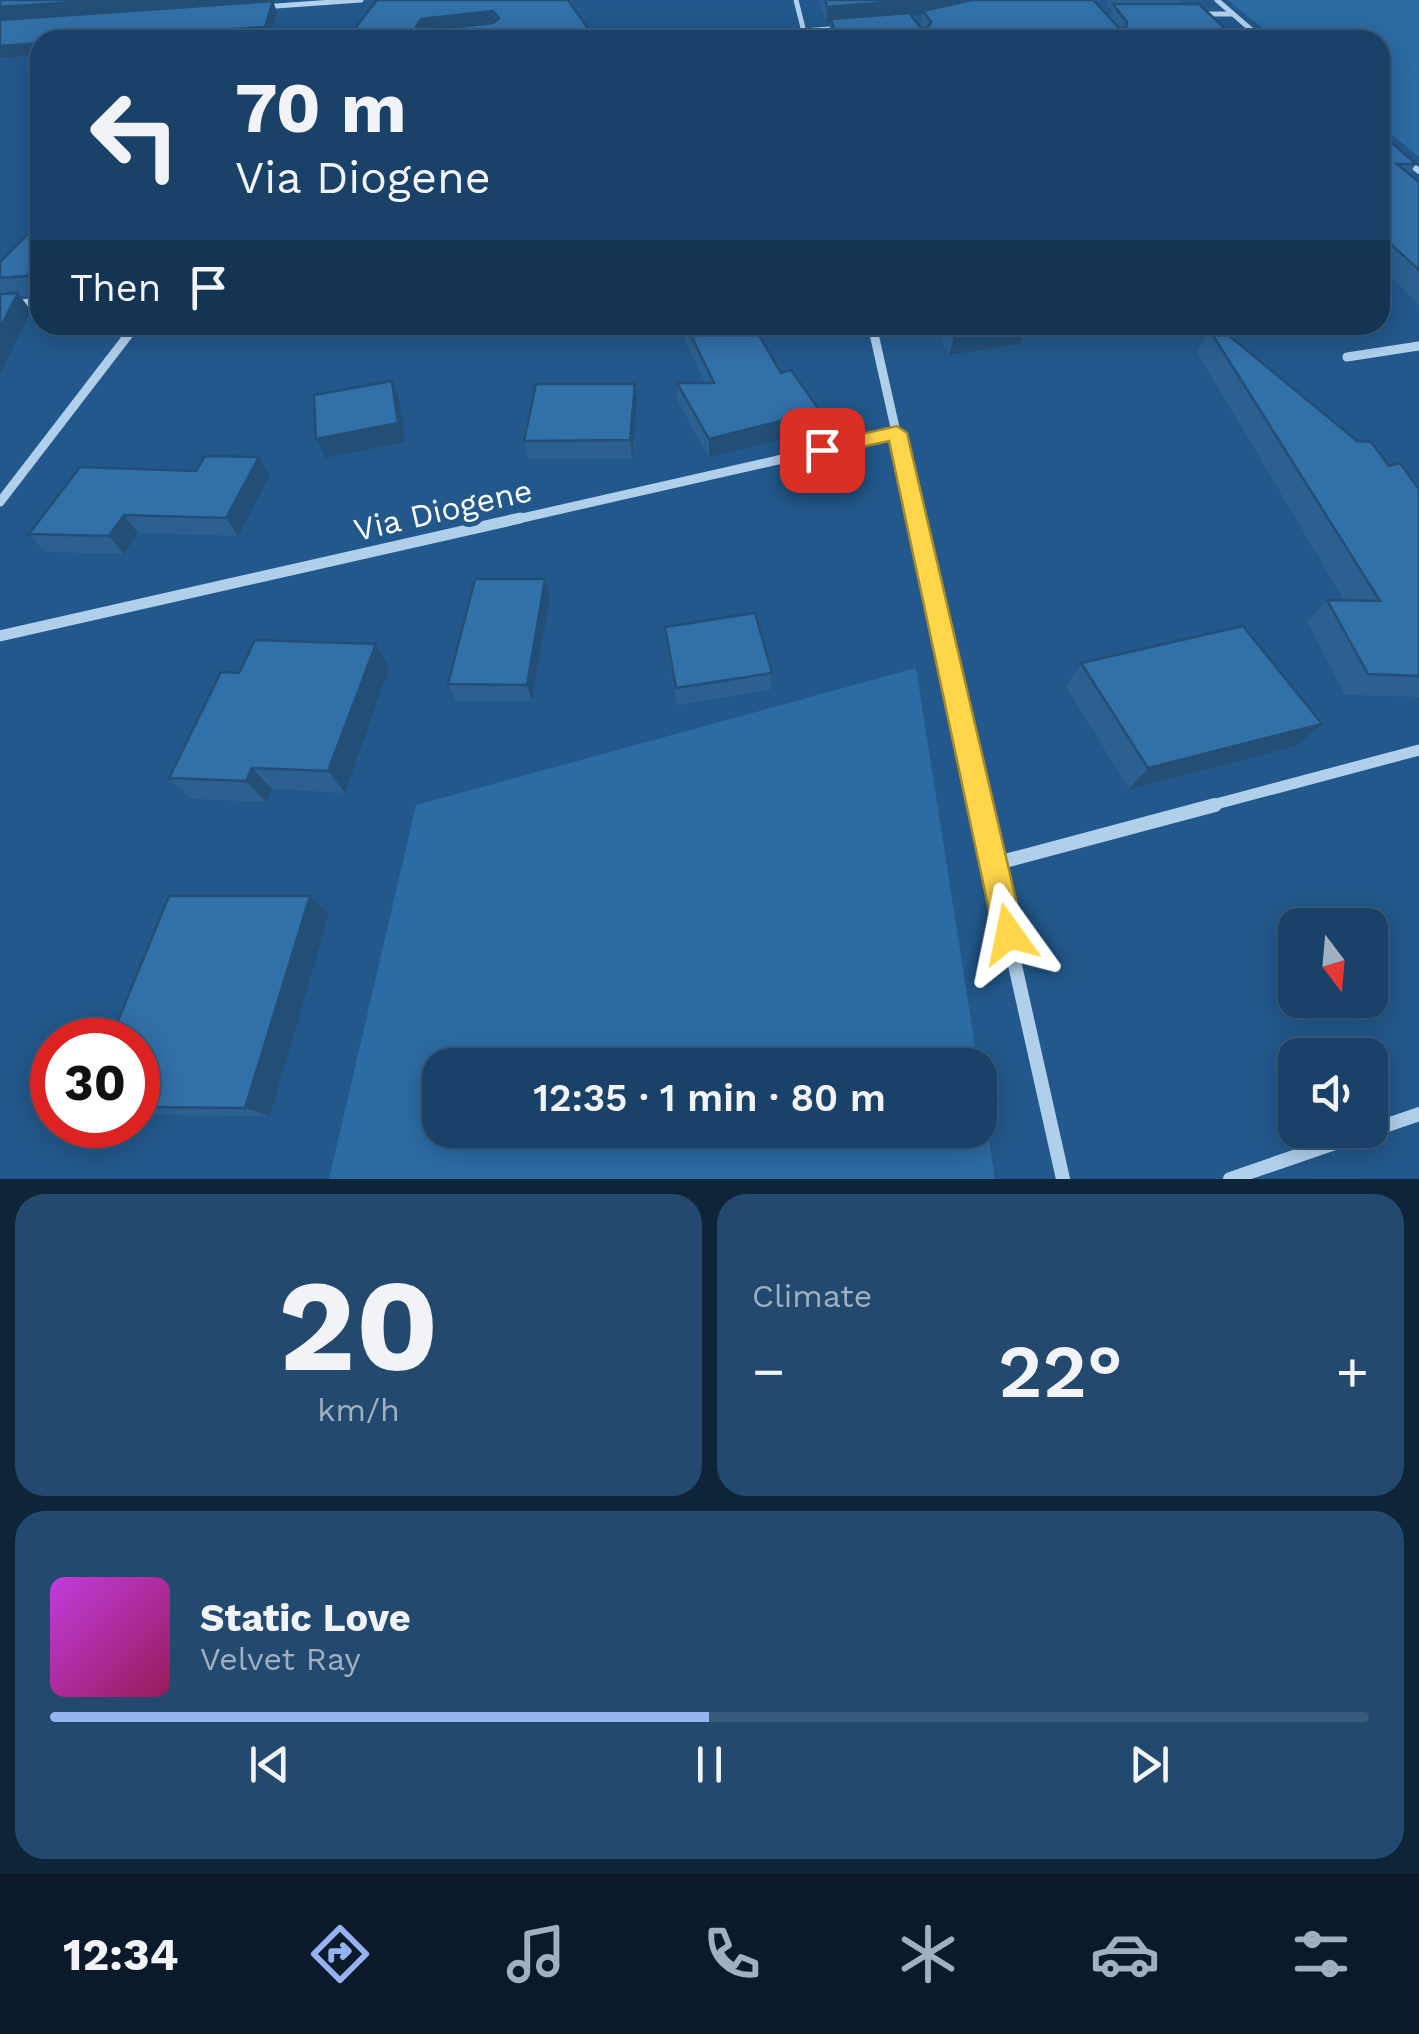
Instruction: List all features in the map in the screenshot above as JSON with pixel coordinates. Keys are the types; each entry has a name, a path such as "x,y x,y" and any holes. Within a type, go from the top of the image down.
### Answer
{"street":[{"path":"247,8 361,0"},
{"path":"796,0 803,30"},
{"path":"1217,0 1251,30"},
{"path":"1194,14 1233,14"},
{"path":"816,30 856,27"},
{"path":"1393,150 1419,171"},
{"path":"0,306 30,303"},
{"path":"0,502 128,335"},
{"path":"874,335 1063,1179"},
{"path":"1347,357 1419,346"},
{"name":"Via Diogene","path":"0,636 897,433"},
{"path":"994,864 1419,750"},
{"path":"1230,1179 1419,1114"}],"shaded area":[{"path":"1228,0 1419,0 1419,157 1390,133 1390,30 1265,30"},
{"path":"916,668 975,1048 422,1048 422,1148 990,1148 995,1179 329,1179 416,805"}],"building":[{"path":"0,0 107,0 0,7"},
{"path":"377,0 568,0 589,30 431,30 493,23 499,18 493,11 421,19 416,27 420,30 357,30"},
{"path":"825,0 914,0 827,7"},
{"path":"971,0 1093,0 1120,29 1126,28 1127,22 1113,4 1199,4 1226,30 834,30 831,19 909,13 921,28 927,29 931,22 923,11"},
{"path":"273,1 265,27 30,30 30,44 0,46 0,20"},
{"path":"1390,141 1416,164 1397,164 1419,182 1419,270 1390,243"},
{"path":"30,232 27,276 0,278 0,262"},
{"path":"18,293 0,328 0,294"},
{"path":"691,335 759,335 781,373 791,370 820,411 709,439 677,383 714,383"},
{"path":"1213,335 1228,335 1357,441 1371,442 1389,466 1400,463 1419,489 1419,676 1368,674 1327,600 1380,601"},
{"path":"392,381 398,423 316,439 314,395"},
{"path":"536,384 635,384 630,440 524,441"},
{"path":"205,456 259,457 226,518 124,515 109,536 29,534 80,467 196,471"},
{"path":"475,579 545,579 527,685 448,684"},
{"path":"755,613 772,673 676,688 665,627"},
{"path":"1243,626 1322,724 1148,768 1081,663"},
{"path":"255,640 376,644 328,771 252,768 246,781 169,778 221,672 239,673"},
{"path":"169,896 310,896 245,1108 160,1107 160,1018 119,1018"}],"route":[{"path":"822,450 897,433 1009,934"}]}
